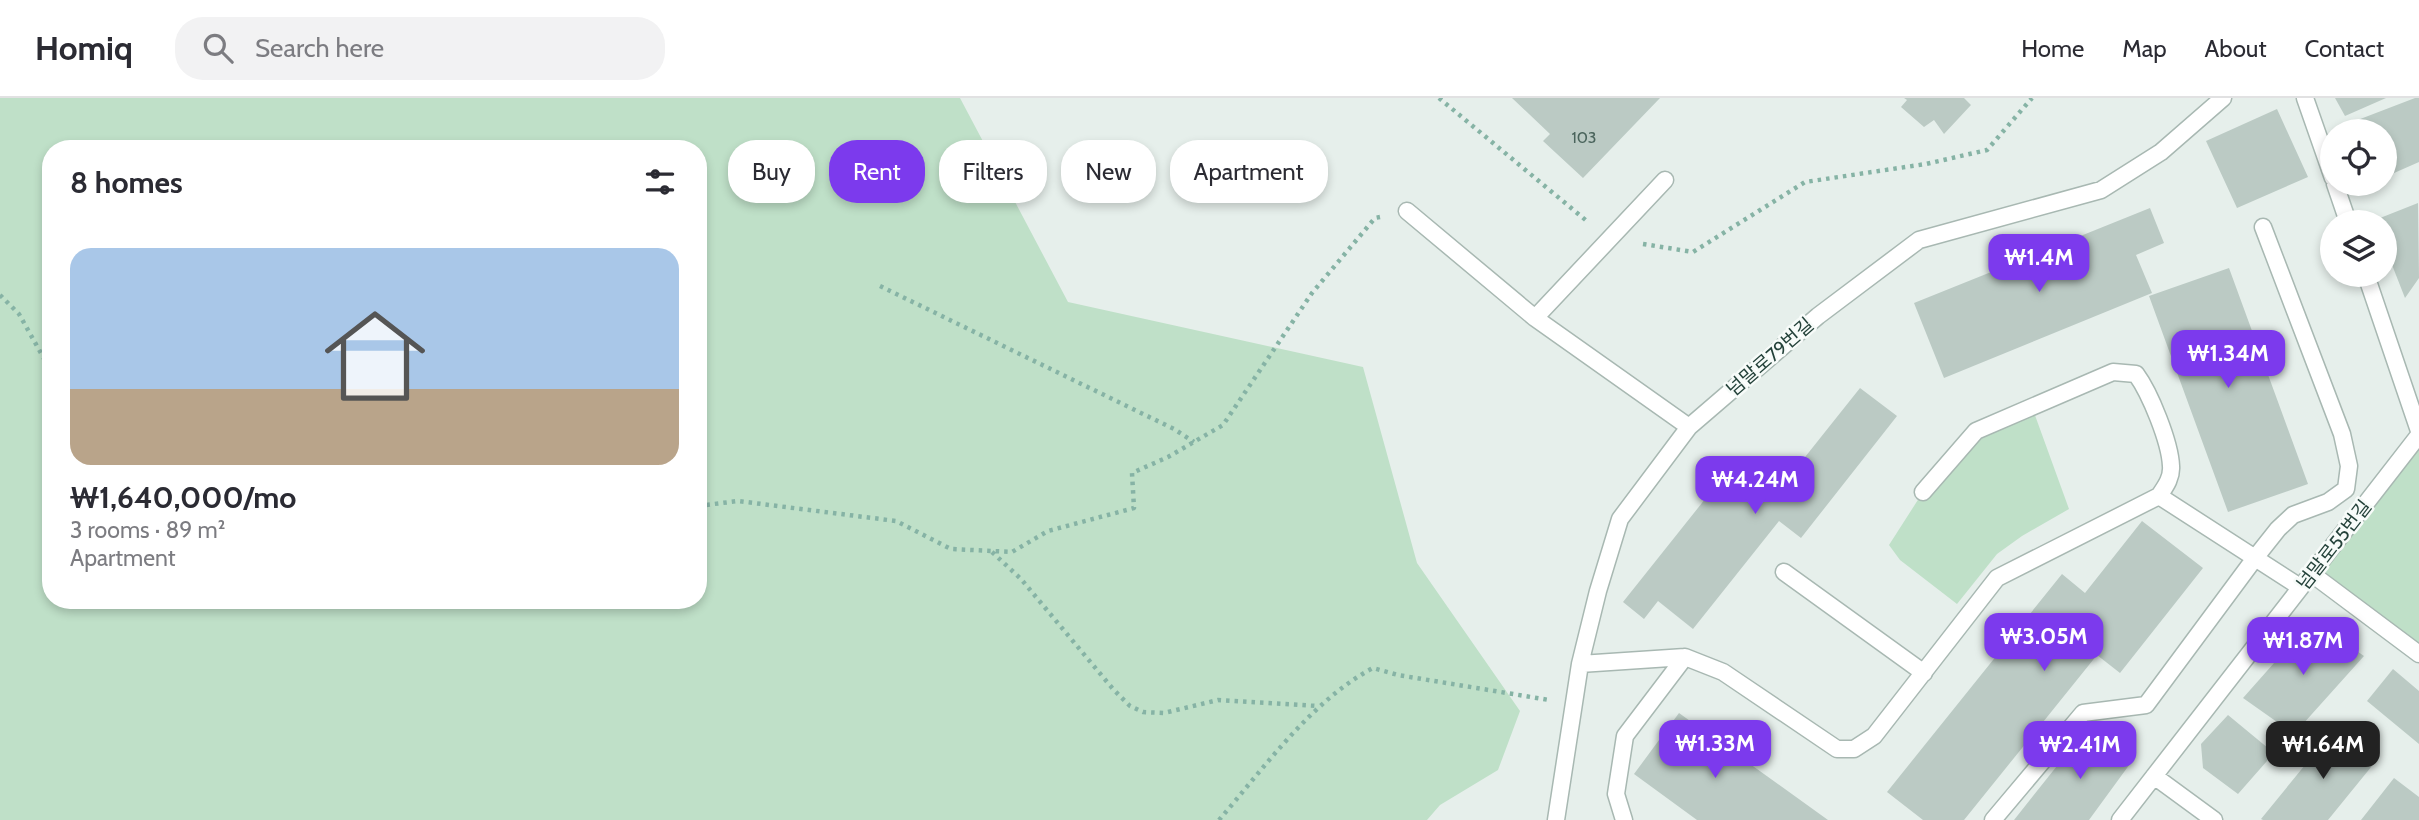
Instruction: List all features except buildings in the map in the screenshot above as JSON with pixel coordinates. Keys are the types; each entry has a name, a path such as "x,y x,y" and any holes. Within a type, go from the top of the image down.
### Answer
{"lane":[{"name":"넘말로79번길","path":"1556,820 1580,664 1620,519 1689,427 1818,316 1919,240 2101,190 2161,152 2223,98"},
{"path":"2305,98 2320,141"},
{"path":"1535,317 1665,180"},
{"path":"1407,211 1535,317 1689,427"},
{"path":"1993,820 2083,713 2146,705 2255,558 2293,515 2328,502 2346,489 2349,466 2342,434 2263,228"},
{"name":"넘말로55번길","path":"2120,820 2419,433 2370,287"},
{"path":"1580,664 1685,657 1723,672 1837,748 1854,748 1874,736 1997,578 2159,496 2169,482 2172,467 2147,388 2136,374 2113,372 1976,431 1923,492"},
{"path":"2159,496 2300,587"},
{"path":"1784,572 1924,673"},
{"path":"2312,573 2419,654"},
{"path":"1624,820 1616,794 1625,736 1685,657"},
{"path":"2154,776 2214,820"}],"path":[{"path":"1439,98 1609,240 1693,252 1805,181 1926,164 1987,150 2032,98"},
{"path":"707,505 738,501 896,521 951,549 1012,552 1048,531 1134,508 1132,473 1223,425 1312,293 1375,218 1407,211"},
{"path":"880,286 1174,429 1194,442"},
{"path":"0,295 19,314 42,355"},
{"path":"992,551 1021,579 1130,706 1143,712 1164,713 1218,700 1318,706"},
{"path":"1219,820 1318,706 1373,668 1398,675 1574,704"}],"green space":[{"path":"0,98 960,98 982,140 939,140 939,203 1016,203 1068,302 1363,367 1417,563 1520,711 1498,770 1440,805 1427,820 0,820"},
{"path":"2032,407 2069,509 1997,554 1957,604 1900,560 1889,545 1923,492 1976,431"},
{"path":"2419,435 2419,654 2312,574"}]}
